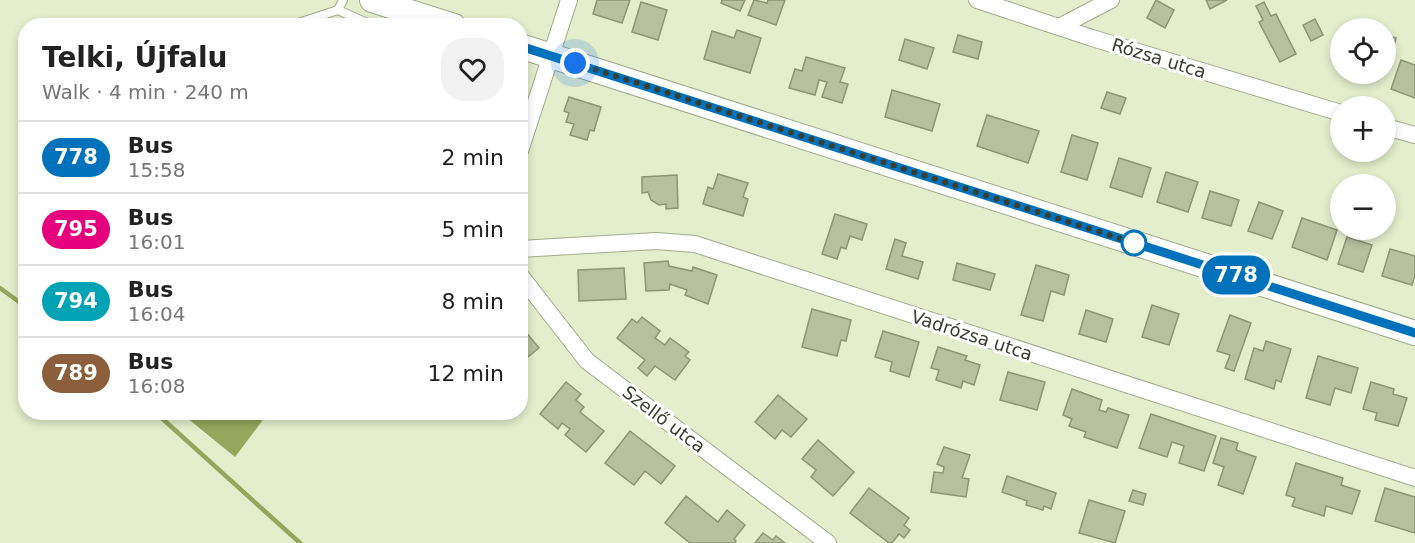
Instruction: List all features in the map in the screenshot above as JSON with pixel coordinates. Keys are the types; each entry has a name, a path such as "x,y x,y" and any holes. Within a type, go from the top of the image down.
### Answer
{"main road":[{"path":"372,0 425,18"},
{"path":"528,48 1415,333"}],"street":[{"path":"528,127 569,0"},
{"name":"Rózsa utca","path":"977,0 1092,38 1330,110"},
{"path":"1061,26 1111,0"},
{"path":"1396,130 1415,135"},
{"name":"Vadrózsa utca","path":"528,249 656,241 695,244 1415,478"},
{"name":"Szellő utca","path":"528,284 587,361 828,543"}],"lane":[{"path":"314,18 338,10 344,0"},
{"path":"338,10 356,18"}],"shaded area":[{"path":"190,420 263,420 235,457"}],"building":[{"path":"597,0 630,0 622,23 593,14"},
{"path":"722,0 745,0 740,11 721,3"},
{"path":"754,0 767,3 768,0 785,0 776,25 748,15"},
{"path":"1156,0 1174,10 1165,28 1147,18"},
{"path":"1206,0 1227,0 1210,9"},
{"path":"641,2 667,10 658,40 632,32"},
{"path":"1264,2 1271,16 1276,14 1296,54 1280,62 1259,22 1263,20 1256,6"},
{"path":"1315,19 1323,35 1311,41 1303,25"},
{"path":"737,30 761,38 750,73 704,59 712,31 734,38"},
{"path":"958,35 982,42 978,59 953,52"},
{"path":"905,39 934,48 927,69 899,60"},
{"path":"806,57 845,68 840,82 848,84 842,103 822,97 827,82 819,80 815,95 789,88 795,69 802,71"},
{"path":"1401,60 1415,65 1415,98 1391,89 1393,84 1396,84 1396,74"},
{"path":"892,90 940,104 932,131 885,117"},
{"path":"1107,92 1126,98 1120,114 1101,108"},
{"path":"569,97 601,107 594,131 590,130 587,140 570,135 574,124 566,122 569,113 564,111"},
{"path":"987,115 1039,131 1028,163 977,146"},
{"path":"1072,135 1098,143 1087,180 1061,172"},
{"path":"1119,158 1151,168 1142,197 1110,187"},
{"path":"1166,172 1198,182 1188,212 1157,202"},
{"path":"718,174 748,183 743,197 748,199 743,216 703,204 708,187 713,189"},
{"path":"677,175 678,208 666,209 666,204 659,205 651,200 648,192 642,193 642,177"},
{"path":"1210,191 1239,200 1231,226 1202,218"},
{"path":"1259,202 1283,211 1272,239 1248,231"},
{"path":"835,214 867,224 862,240 850,236 846,249 841,247 837,259 822,254"},
{"path":"1302,218 1330,228 1330,240 1334,240 1327,260 1292,247"},
{"path":"895,239 906,243 902,256 923,262 918,279 886,269"},
{"path":"1346,240 1356,240 1372,245 1363,272 1338,264"},
{"path":"1390,249 1415,256 1415,276 1412,285 1382,276"},
{"path":"668,261 669,266 692,271 693,267 717,275 708,304 685,295 687,290 670,284 669,290 646,291 644,263"},
{"path":"957,263 995,274 990,290 953,280"},
{"path":"1036,265 1069,275 1064,295 1051,291 1043,321 1021,315"},
{"path":"624,268 626,299 579,301 578,270"},
{"path":"1152,305 1179,314 1169,345 1142,337"},
{"path":"812,309 851,320 846,341 841,340 837,356 802,347"},
{"path":"1086,310 1113,319 1106,342 1079,334"},
{"path":"1230,315 1251,323 1234,371 1225,368 1230,355 1217,351"},
{"path":"642,317 660,331 655,338 665,345 670,338 689,352 685,356 690,360 675,380 655,366 647,376 638,368 645,360 617,338 632,319 637,323"},
{"path":"883,331 919,342 909,377 890,371 892,362 875,357"},
{"path":"528,335 539,348 528,357"},
{"path":"1266,341 1291,349 1281,382 1276,380 1274,389 1245,379 1254,348 1263,351"},
{"path":"938,347 967,356 965,360 980,365 974,385 963,381 961,388 936,380 939,370 931,368"},
{"path":"1318,356 1358,368 1351,393 1335,388 1330,405 1306,398"},
{"path":"1008,372 1045,382 1037,410 1000,400"},
{"path":"566,382 581,394 576,400 584,407 580,412 604,431 586,452 565,435 570,429 562,423 558,429 540,414"},
{"path":"1371,382 1394,389 1393,394 1407,398 1398,426 1375,420 1377,413 1363,409"},
{"path":"1072,389 1102,400 1099,410 1106,412 1108,408 1129,415 1117,448 1084,437 1086,432 1069,426 1072,419 1063,415"},
{"path":"778,395 807,419 791,437 782,430 775,439 755,422"},
{"path":"1151,414 1216,436 1204,471 1179,463 1184,446 1172,442 1167,457 1139,448"},
{"path":"630,431 675,466 661,484 645,471 634,485 605,463"},
{"path":"1221,438 1238,443 1236,450 1256,457 1243,494 1218,485 1224,467 1213,463"},
{"path":"818,440 854,472 833,496 811,477 816,470 802,459"},
{"path":"944,447 970,455 962,478 969,479 966,497 931,492 934,472 943,473 944,467 937,464"},
{"path":"1296,463 1343,478 1341,485 1360,491 1352,514 1326,506 1324,516 1292,506 1295,498 1286,495"},
{"path":"1007,476 1056,493 1051,509 1044,506 1043,510 1026,505 1027,501 1002,492"},
{"path":"869,488 909,518 904,525 910,530 904,538 899,534 892,543 889,543 850,513"},
{"path":"1385,488 1415,497 1415,533 1375,521"},
{"path":"1133,490 1146,494 1143,505 1129,501"},
{"path":"686,496 718,522 727,510 745,525 734,539 735,543 690,543 665,523"},
{"path":"1089,500 1125,511 1115,543 1079,533"},
{"path":"763,533 773,540 776,536 785,543 755,543"}],"waterway":[{"path":"0,288 18,301"},
{"path":"164,420 300,543"}],"bus line":[{"name":"778","path":"528,48 1415,333"}],"route":[{"path":"575,63 1134,243"}]}
